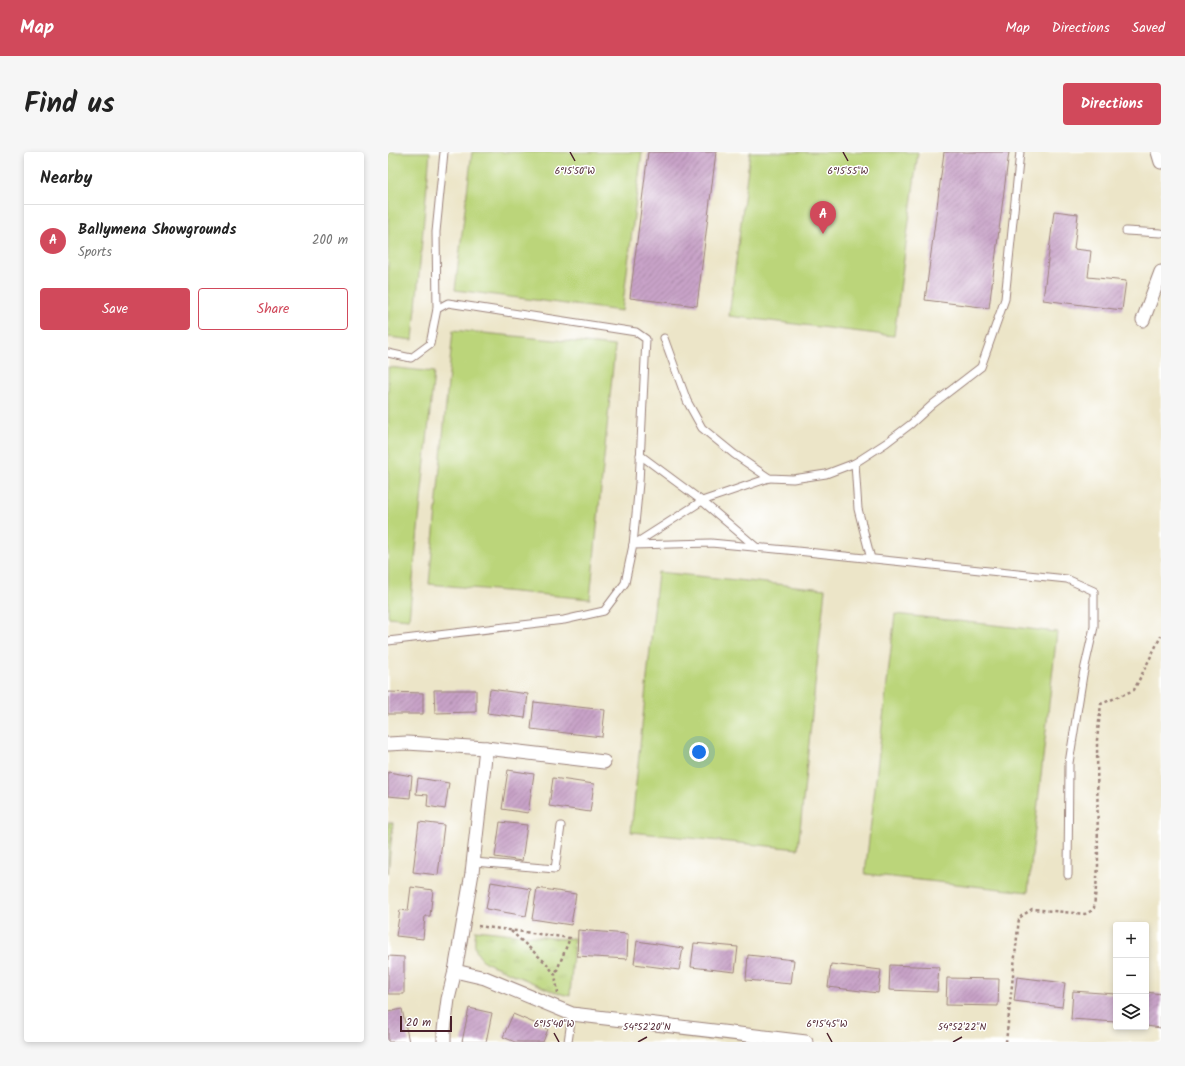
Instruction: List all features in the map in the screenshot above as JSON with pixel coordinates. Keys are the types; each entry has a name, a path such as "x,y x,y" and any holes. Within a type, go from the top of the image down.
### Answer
{"street":[{"path":"1158,152 1161,162"},
{"path":"1143,320 1161,272"},
{"path":"388,744 407,743 486,748 604,762"},
{"path":"444,1042 448,999 456,971 474,862 486,748"},
{"path":"456,971 485,978 567,1012 806,1042"}],"lane":[{"path":"388,353 411,358 430,344 437,309 436,232 444,152"},
{"path":"633,545 702,501 770,478 793,478 826,474 854,463 886,444 981,367 1005,299 1020,152"},
{"path":"1126,231 1161,233"},
{"path":"388,641 564,620 604,611 626,583 633,545 640,455 646,340 636,332 448,303 437,309"},
{"path":"664,338 686,401 702,428 734,454 770,478"},
{"path":"640,455 702,501 757,547"},
{"path":"854,463 858,509 871,559"},
{"path":"633,545 711,544 757,547 1067,579 1094,591 1094,626 1083,675 1068,764 1068,875"},
{"path":"474,862 556,869 561,826"},
{"path":"567,1012 568,1042"}],"path":[{"path":"464,925 570,938 555,975"},
{"path":"511,930 546,964 555,975 567,1012"}],"green space":[{"path":"388,152 430,152 413,340 388,337"},
{"path":"472,152 642,152 622,311 455,290"},
{"path":"750,152 918,152 894,336 729,316"},
{"path":"453,330 615,346 590,599 429,584"},
{"path":"388,367 434,372 409,619 388,617"},
{"path":"658,572 825,589 798,849 631,832"},
{"path":"895,614 1057,632 1028,892 865,874"},
{"path":"388,822 393,823 388,873"},
{"path":"476,930 562,939 574,938 570,996 554,992 485,962 475,948"}],"building":[{"path":"648,152 716,152 697,306 630,298"},
{"path":"944,152 1009,152 989,308 925,300"},
{"path":"1054,211 1078,214 1074,249 1091,251 1088,277 1126,281 1122,310 1043,300"},
{"path":"490,689 528,694 525,718 487,713"},
{"path":"434,690 476,690 476,712 435,713"},
{"path":"388,692 423,693 423,714 388,714"},
{"path":"534,702 605,710 602,737 531,729"},
{"path":"508,770 534,774 528,813 502,809"},
{"path":"388,772 412,776 410,798 388,796"},
{"path":"418,778 449,783 445,809 427,806 428,795 416,794"},
{"path":"553,778 594,784 590,812 549,806"},
{"path":"419,822 444,825 438,875 413,872"},
{"path":"500,822 527,825 522,861 495,857"},
{"path":"491,882 531,889 526,916 486,909"},
{"path":"411,887 433,890 430,916 425,916 423,939 396,936 400,910 408,911"},
{"path":"537,888 576,894 571,925 532,919"},
{"path":"578,930 628,934 627,959 577,956"},
{"path":"637,941 683,948 679,970 634,964"},
{"path":"694,943 738,947 735,972 691,967"},
{"path":"748,955 794,960 791,984 746,980"},
{"path":"388,956 404,957 404,994 388,994"},
{"path":"831,964 881,970 878,993 828,987"},
{"path":"890,965 939,967 937,992 889,990"},
{"path":"1017,977 1065,983 1062,1007 1014,1001"},
{"path":"947,978 999,979 998,1006 946,1005"},
{"path":"1073,991 1113,994 1113,1022 1071,1019"},
{"path":"1149,992 1161,994 1161,1028 1149,1026"},
{"path":"469,1008 492,1013 486,1042 462,1042"},
{"path":"402,1009 409,1042 388,1042 388,1012"},
{"path":"513,1014 548,1029 543,1042 515,1042 503,1037"}],"place":[{"name":"Ballymena Showgrounds","path":"823,234"}]}
